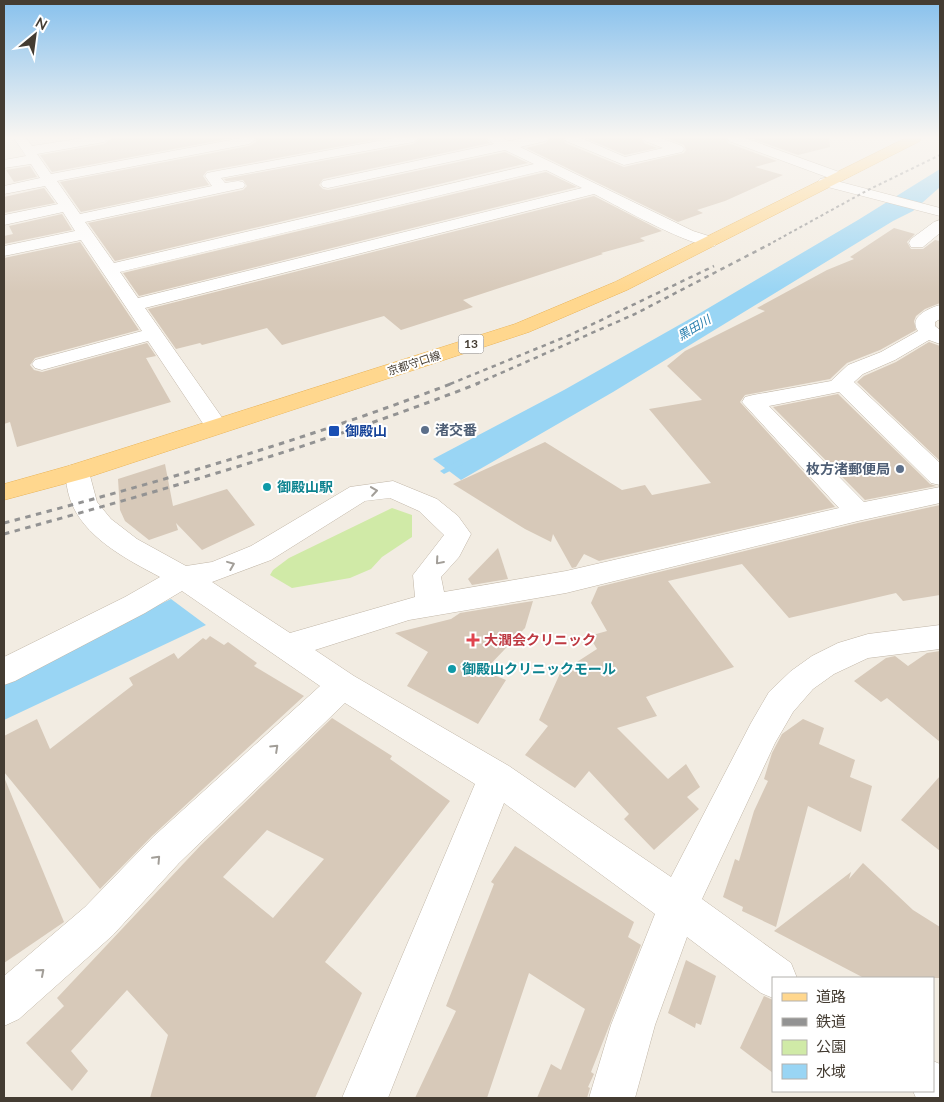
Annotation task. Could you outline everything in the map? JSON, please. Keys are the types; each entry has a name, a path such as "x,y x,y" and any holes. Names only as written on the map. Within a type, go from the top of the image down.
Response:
{"main road":[{"name":"京都守口線","path":"4,492 77,472 522,328 621,286 811,189"}],"street":[{"path":"55,189 216,426"},
{"path":"4,251 76,220 215,189"},
{"path":"109,269 447,189"},
{"path":"480,189 488,194"},
{"path":"134,305 589,189"},
{"path":"598,189 687,234 709,242"},
{"path":"862,189 940,212 918,243"},
{"path":"4,220 76,220"},
{"path":"935,336 925,327 926,320 940,311"},
{"path":"42,364 153,334"},
{"path":"858,512 753,402 839,386 847,374 855,369 889,356 914,339 935,336"},
{"path":"841,382 940,477"},
{"path":"77,472 84,502 98,523 128,545 184,577 343,685 496,777 775,977"},
{"path":"4,672 135,605 184,577 216,571 261,553 360,494 393,489 428,505 449,522 458,534 449,550 427,575 431,604"},
{"path":"286,646 409,609 566,582 858,512 940,495"},
{"path":"612,1098 633,1025 678,906 763,734 781,702 802,680 823,665 868,646 940,637"},
{"path":"4,1004 99,921 166,850 343,685"},
{"path":"365,1098 496,777"}],"green space":[{"path":"392,508 412,515 412,537 382,557 371,569 350,578 292,588 270,575 273,570 289,558"}],"water":[{"path":"907,189 937,189 913,211 893,221 613,392 461,480 433,459 564,390 695,316"},
{"path":"171,599 206,625 4,720 4,684 25,676 27,667"}],"building":[{"path":"45,189 55,203 4,213 4,197"},
{"path":"65,189 188,189 81,212"},
{"path":"417,189 115,261 88,223 243,190"},
{"path":"473,189 567,189 139,296 123,273"},
{"path":"611,189 751,189 725,201 697,210 703,213 678,222"},
{"path":"594,196 662,231 640,238 645,241 601,253 603,254 463,300 473,307 401,330 384,316 282,345 267,328 202,345 200,343 176,349 148,309"},
{"path":"62,214 72,230 4,244 4,236 13,234 9,226"},
{"path":"894,228 915,234 907,242 911,249 923,249 935,240 940,241 940,303 925,309 916,316 914,321 916,330 880,350 847,363 830,379 745,395 740,402 835,507 599,561 584,554 576,567 572,568 553,534 551,542 525,529 453,484 545,442 622,490 645,485 652,495 711,483 649,409 702,400 667,366 685,351 765,311 757,308 827,270 854,259 850,257"},
{"path":"80,242 139,330 35,358 30,365 34,370 42,372 147,343 156,356 146,358 171,402 17,447 10,422 4,424 4,258"},
{"path":"929,342 940,346 940,461 857,382 864,376 896,362"},
{"path":"838,394 930,484 936,486 865,500 773,407"},
{"path":"165,464 173,506 227,489 255,525 202,550 176,523 178,530 149,540 125,521 120,510 118,479"},
{"path":"940,505 940,595 903,601 896,593 789,618 742,564 668,581 734,667 646,697 657,716 617,728 668,779 686,764 700,787 687,797 699,809 654,850 624,819 629,814 589,771 575,788 525,755 548,726 539,720 562,669 566,669 597,649 589,636 607,631 591,603 598,587 858,523"},
{"path":"498,548 508,579 472,585 468,579"},
{"name":"御殿山クリニックモール","path":"533,601 525,628 484,671 506,680 478,724 407,686 428,652 395,633 451,619 460,613"},
{"path":"210,636 224,645 228,642 257,663 254,666 304,696 152,836 100,889 4,772 4,736 37,719 50,749 133,685 129,678 174,653 178,659 203,638 206,640"},
{"path":"940,651 940,742 887,698 881,702 854,681 886,658 895,656 908,666 927,653"},
{"path":"332,718 392,756 390,759 450,801 325,962 362,993 315,1098 150,1098 168,1035 127,990 71,1051 88,1071 72,1091 26,1043 64,1006 57,998 201,845","holes":["267,830 324,859 273,918 223,877"]},
{"path":"803,719 824,728 819,744 855,760 850,777 872,786 861,832 808,806 776,927 742,911 743,907 723,897 735,859 739,861 754,811 768,781 764,779 772,753 782,734"},
{"path":"940,776 940,851 901,820"},
{"path":"4,777 64,922 4,963"},
{"path":"515,846 634,922 628,937 641,945 591,1072 594,1074 588,1087 590,1088 587,1098 537,1098 551,1064 561,1070 585,1009 529,973 487,1098 415,1098 456,1011 446,1006 494,884 491,882"},
{"path":"863,863 913,910 940,927 940,978 862,977 774,931 851,872 849,879"},
{"path":"686,960 716,976 701,1025 696,1023 695,1028 668,1013"},
{"path":"764,996 772,1000 772,1072 740,1048"}],"waterway":[{"name":"黒田川","path":"444,471 459,463"}],"railway":[{"path":"768,245 869,189"},
{"path":"476,384 635,314 770,244"},
{"path":"450,384 570,335 714,266"},
{"path":"4,523 118,492 286,442 453,383"},
{"path":"4,534 303,446 479,383"}],"place":[{"name":"渚交番","path":"425,430"},
{"name":"御殿山","path":"334,431"},
{"name":"枚方渚郵便局","path":"900,469"},
{"name":"御殿山駅","path":"267,487"},
{"name":"大潤会クリニック","path":"473,640"},
{"name":"御殿山クリニックモール","path":"452,669"}]}
